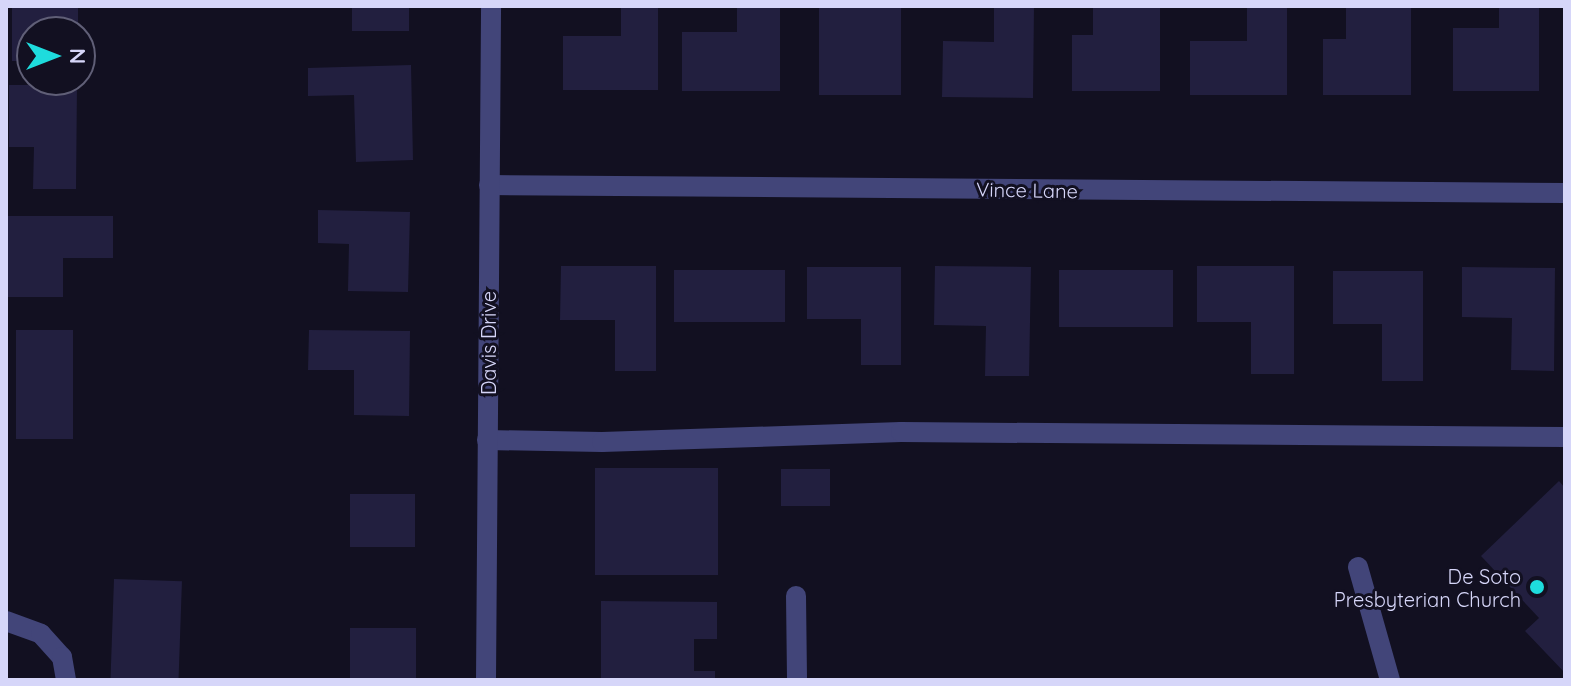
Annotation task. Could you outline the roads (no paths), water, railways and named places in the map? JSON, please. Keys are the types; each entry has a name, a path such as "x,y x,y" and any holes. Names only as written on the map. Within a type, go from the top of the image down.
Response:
{"street":[{"name":"Davis Drive","path":"486,680 491,6"},
{"name":"Vince Lane","path":"489,185 1565,193"},
{"path":"487,440 617,442 901,432 1565,437"},
{"path":"1358,567 1390,680"},
{"path":"796,596 797,680"},
{"path":"6,621 41,634 62,657 66,680"}],"place":[{"name":"De Soto Presbyterian Church","path":"1537,587"}]}
